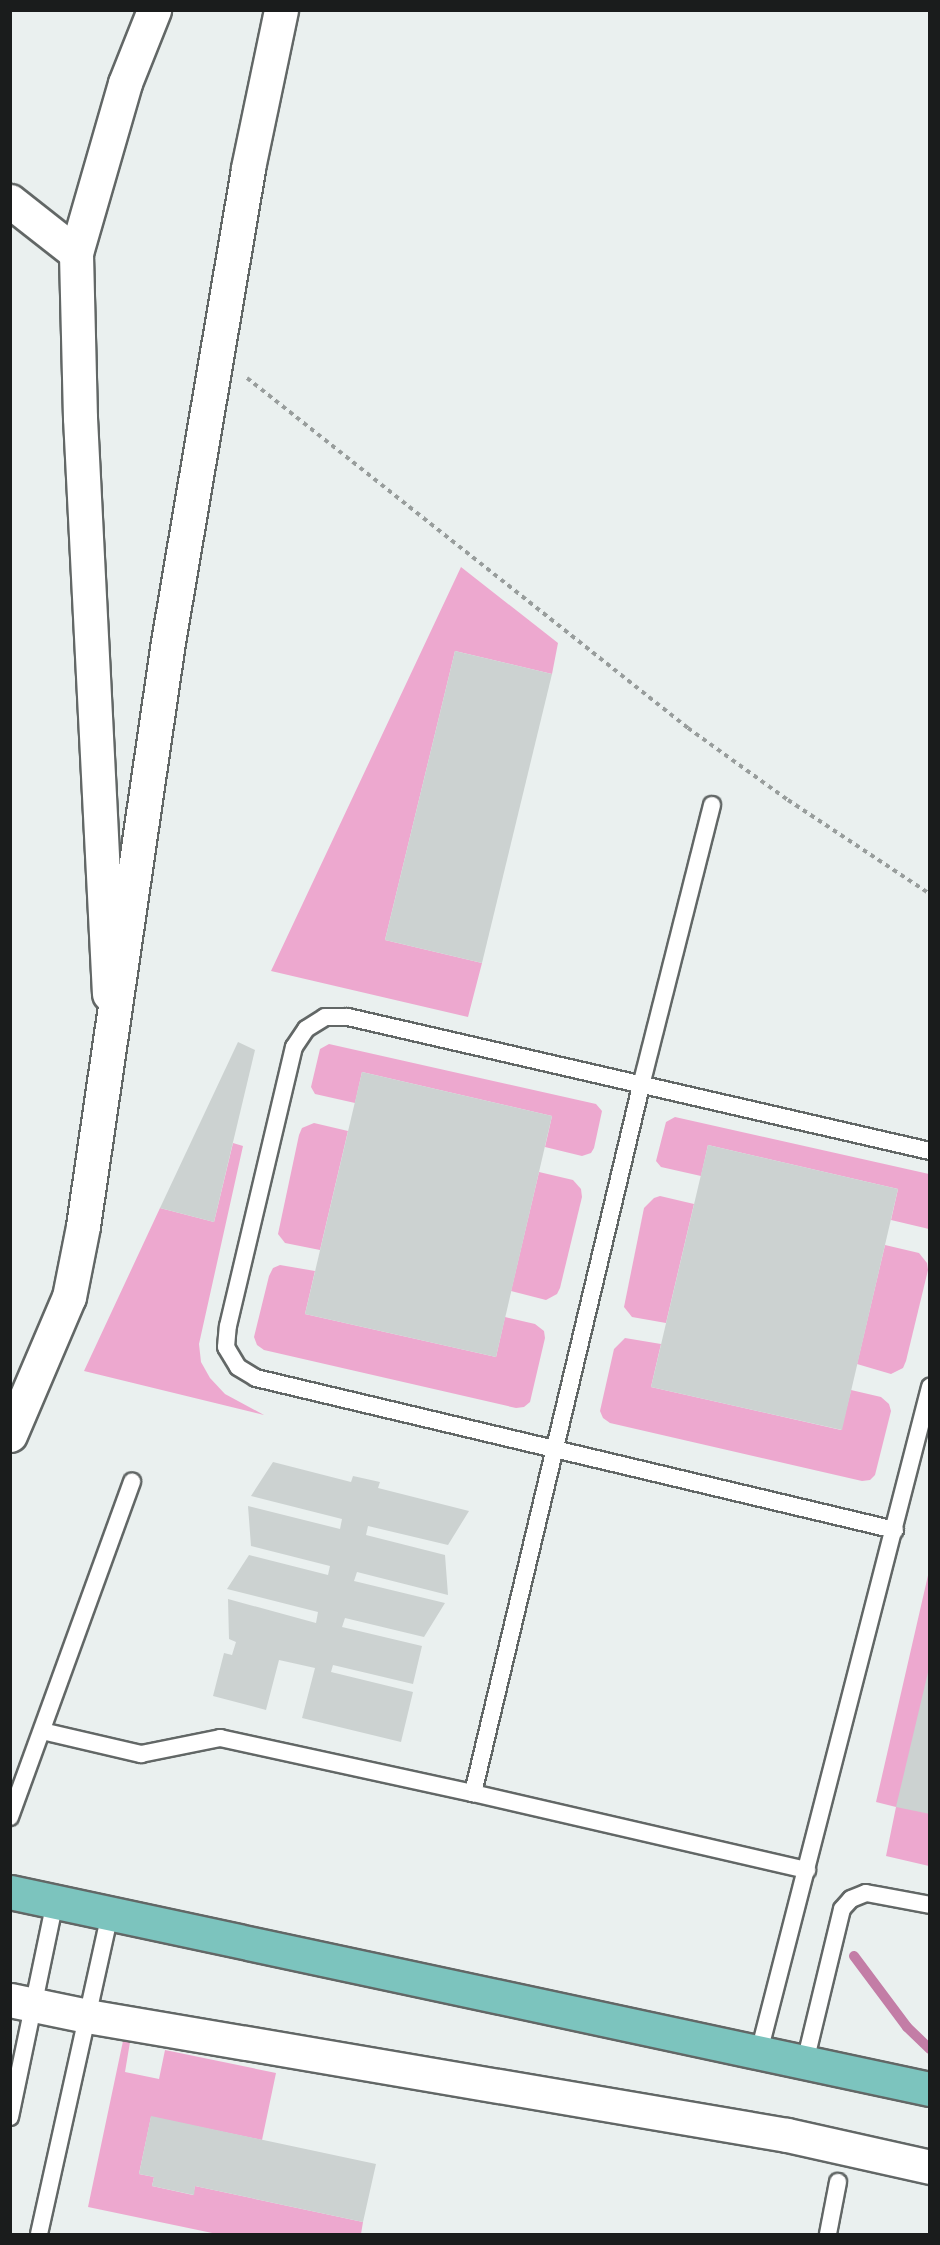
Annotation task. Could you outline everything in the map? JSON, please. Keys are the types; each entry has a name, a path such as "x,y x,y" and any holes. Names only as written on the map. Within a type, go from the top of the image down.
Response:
{"main road":[{"path":"10,1892 930,2089"}],"street":[{"path":"111,1033 80,418 76,254 125,84 154,10"},
{"path":"10,1435 69,1297 83,1226 168,642 248,168 281,10"},
{"path":"10,201 76,254"},
{"path":"22,2003 787,2135 930,2167"}],"lane":[{"path":"473,1793 641,1086 712,805"},
{"path":"895,1530 256,1378 238,1366 226,1347 230,1314 294,1047 306,1029 325,1017 348,1017 930,1151"},
{"path":"759,2052 930,1387"},
{"path":"10,1817 132,1482"},
{"path":"42,1731 141,1754 220,1738 473,1793 807,1870"},
{"path":"805,2062 842,1909 850,1899 866,1893 930,1905"},
{"path":"10,2117 22,2003 55,1902"},
{"path":"39,2235 110,1913"},
{"path":"828,2235 838,2182"}],"path":[{"path":"216,353 688,728 788,800 930,894"}],"shaded area":[{"path":"461,567 558,643 552,674 455,651 385,940 482,963 468,1017 271,971"},
{"path":"329,1044 596,1104 602,1111 594,1148 591,1153 582,1156 545,1147 552,1116 362,1072 355,1103 315,1094 311,1087 320,1049"},
{"path":"675,1117 929,1174 929,1229 891,1220 898,1189 708,1145 701,1176 661,1167 656,1161 666,1122"},
{"path":"314,1123 348,1131 320,1250 285,1243 278,1234 299,1135 302,1128"},
{"path":"233,1143 243,1146 199,1344 201,1362 210,1378 225,1394 264,1415 84,1371 160,1208 214,1222"},
{"path":"539,1172 573,1180 581,1189 582,1197 560,1288 557,1294 546,1300 511,1291"},
{"path":"660,1196 694,1204 666,1323 632,1317 624,1307 644,1208 654,1198"},
{"path":"885,1245 919,1253 927,1263 928,1270 906,1361 903,1368 891,1374 857,1364"},
{"path":"280,1265 315,1271 305,1314 496,1357 505,1317 535,1324 544,1331 545,1338 530,1402 524,1407 516,1408 264,1350 257,1345 254,1337 269,1276 273,1268"},
{"path":"625,1338 661,1344 651,1387 841,1430 851,1390 881,1397 889,1404 891,1411 875,1475 870,1480 862,1481 610,1423 603,1418 600,1411 614,1349"},
{"path":"929,1571 929,1866 886,1856 896,1807 876,1802"},
{"path":"123,2041 130,2042 125,2072 159,2079 165,2050 276,2073 262,2140 151,2117 139,2174 154,2177 152,2186 193,2195 195,2186 363,2222 361,2234 217,2234 88,2207"}],"building":[{"path":"455,651 552,674 482,963 385,940"},
{"path":"238,1042 255,1050 214,1222 160,1208"},
{"path":"362,1072 552,1116 496,1357 305,1314"},
{"path":"708,1145 898,1189 842,1430 651,1387"},
{"path":"273,1462 351,1482 353,1476 380,1482 378,1488 469,1511 448,1545 368,1526 366,1535 445,1555 448,1595 357,1572 354,1581 445,1603 424,1637 345,1618 342,1627 422,1646 413,1684 333,1665 331,1672 413,1692 401,1742 302,1718 315,1668 279,1660 266,1710 213,1696 224,1653 232,1655 236,1642 229,1639 228,1599 316,1623 318,1612 227,1589 249,1555 328,1575 330,1566 251,1546 248,1506 340,1529 342,1519 251,1496"},
{"path":"930,1664 930,1814 896,1807"},
{"path":"151,2116 376,2164 363,2222 195,2186 194,2195 152,2186 154,2177 139,2174"}],"waterway":[{"path":"854,1956 907,2027 930,2049"}]}
